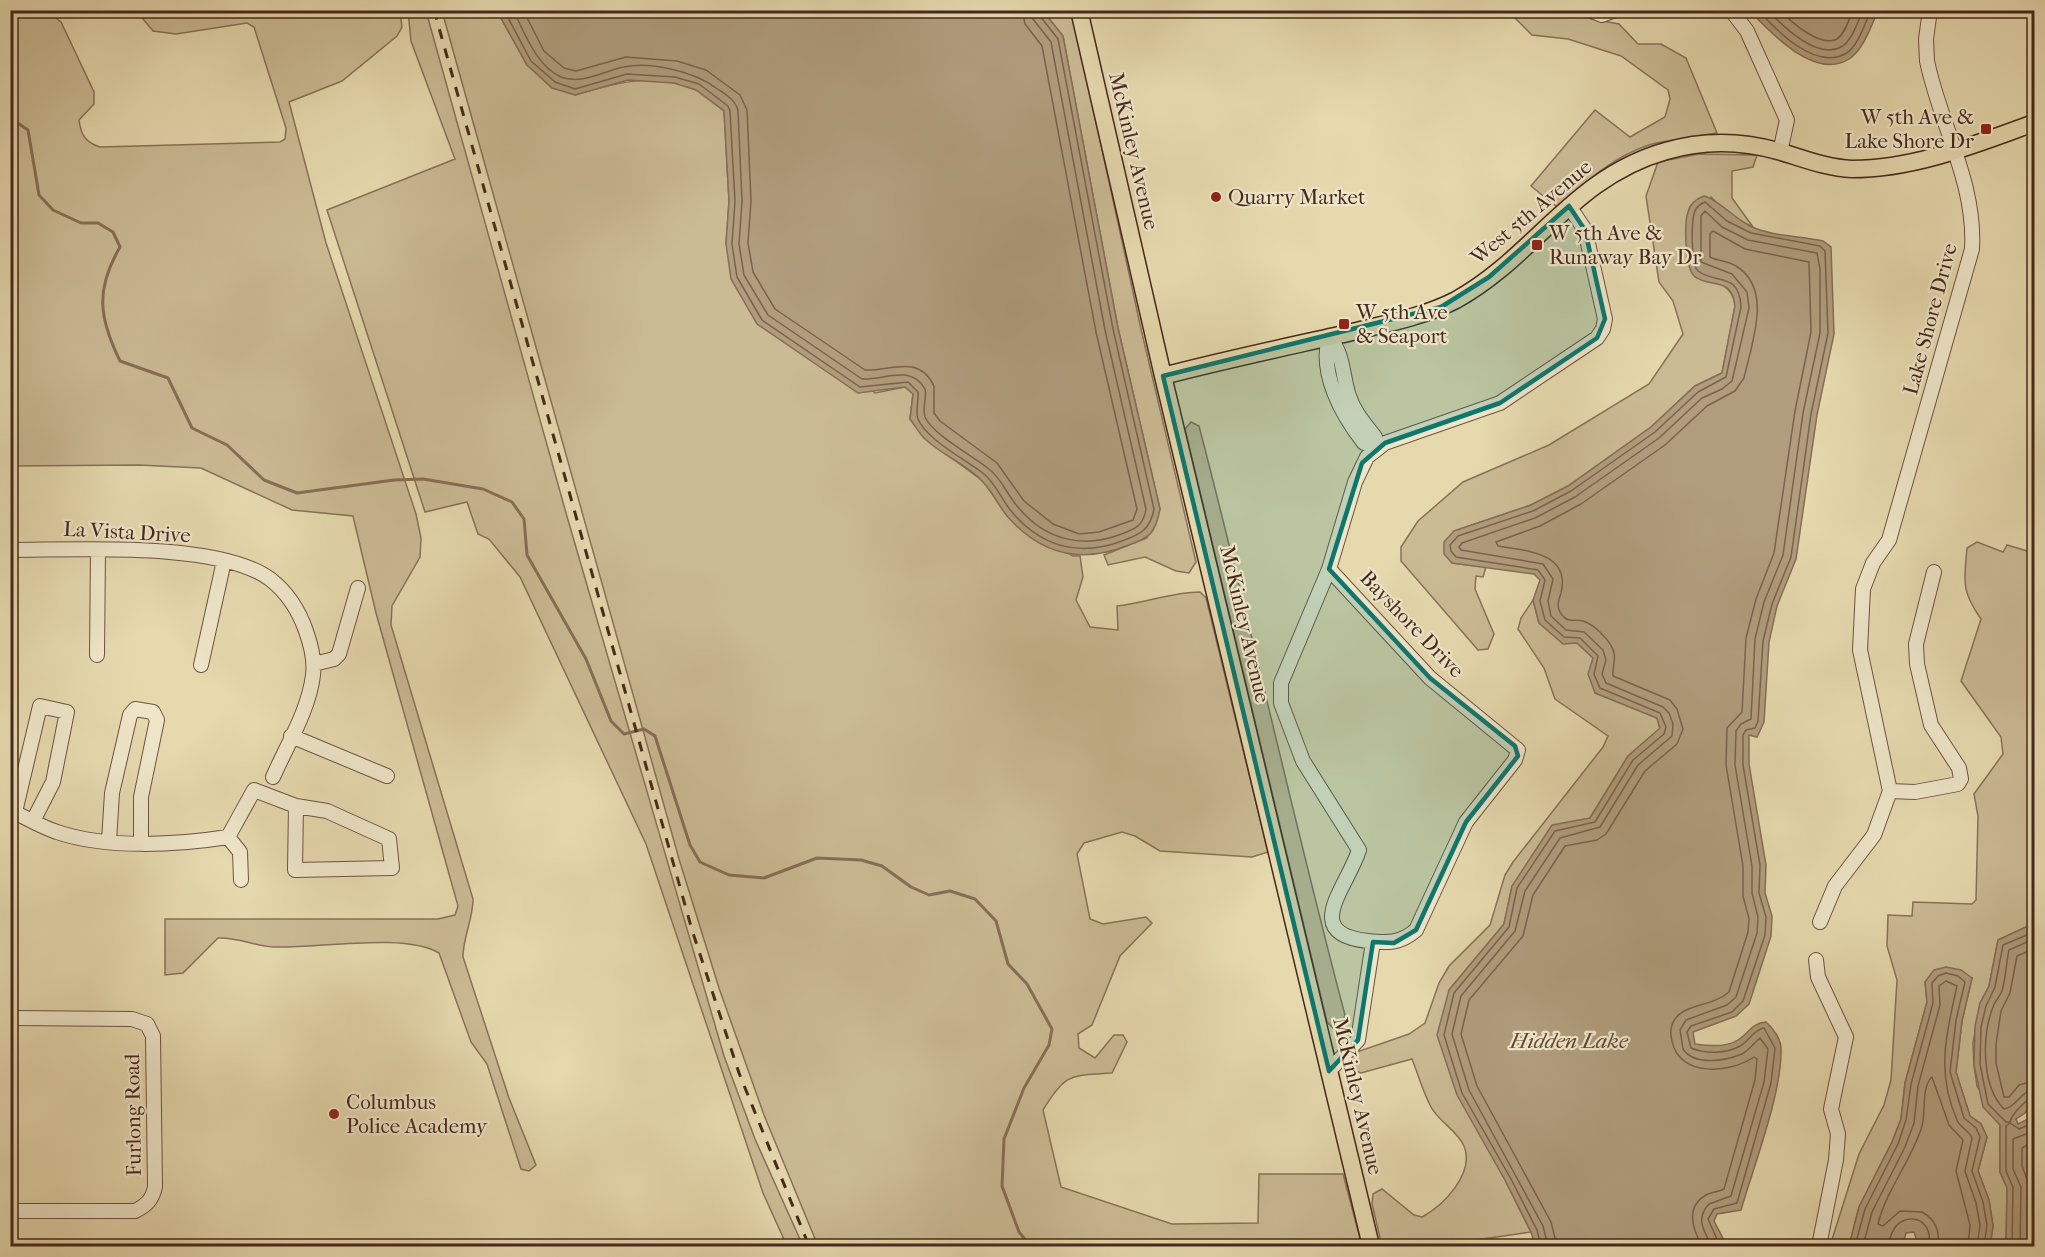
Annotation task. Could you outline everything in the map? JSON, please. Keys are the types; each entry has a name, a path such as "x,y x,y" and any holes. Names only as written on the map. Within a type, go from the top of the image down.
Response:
{"main road":[{"name":"McKinley Avenue","path":"1079,10 1163,376 1371,1246"},
{"name":"West 5th Avenue","path":"1163,376 1396,321 1456,299 1489,277 1569,206 1620,169 1668,150 1704,144 1739,143 1817,163 1851,169 1914,162 1954,151 2034,123"}],"street":[{"path":"1590,10 1602,15 1615,10"},
{"path":"1731,10 1747,31 1787,120 1780,152"},
{"name":"Lake Shore Drive","path":"1890,791 1863,672 1860,650 1864,607 1874,586 1873,563 1889,540 1969,264 1971,217 1927,60 1926,39 1930,10"},
{"path":"1374,446 1500,403 1597,338 1603,329 1605,319 1585,230 1569,206"},
{"path":"1329,337 1338,347 1349,397 1357,414 1375,437 1374,446 1362,463 1329,569 1279,693 1308,771 1359,850 1334,906 1331,917 1334,929 1341,936 1373,942 1358,1040 1329,1071"},
{"name":"La Vista Drive","path":"10,550 158,551 224,561 248,568 270,579 289,598 303,621 314,664 312,684 273,777"},
{"path":"97,654 98,550"},
{"path":"201,665 224,561"},
{"name":"Bayshore Drive","path":"1329,569 1430,678 1518,750 1515,760 1466,822 1416,930 1403,940 1394,943 1373,942"},
{"path":"1820,922 1835,886 1874,834 1890,791 1914,792 1958,784 1961,779 1959,768 1931,725 1917,663 1917,644 1934,572"},
{"path":"314,664 334,659 339,654 358,588"},
{"path":"33,821 52,782 67,712 40,706 13,811 33,821 66,835 88,840 197,842 228,837"},
{"path":"109,841 112,793 130,715 135,709 153,712 157,720 141,797 141,842"},
{"path":"291,736 387,776"},
{"path":"228,837 254,790 296,806 327,811 389,840 392,868 295,870 296,806"},
{"path":"228,837 240,852 241,879"},
{"path":"1816,960 1818,977 1846,1037 1831,1109 1838,1134 1836,1160 1819,1246"},
{"name":"Furlong Road","path":"10,1018 132,1019 147,1024 153,1036 154,1187 152,1197 146,1205 135,1211 10,1211"}],"highlighted area":[{"path":"1569,206 1585,230 1605,319 1597,338 1500,403 1385,443 1362,463 1355,482 1329,569 1430,678 1515,746 1518,756 1466,822 1416,930 1394,943 1373,942 1358,1040 1329,1071 1163,376 1441,307 1489,277"}],"shaded area":[{"path":"172,10 400,11 402,27 397,36 342,81 289,102 326,243 416,514 421,538 420,557 392,606 391,625 473,899 463,957 509,1098 536,1165 529,1171 521,1169 487,1064 471,1042 439,953 404,943 273,947 218,938 183,973 165,975 165,919 438,919 455,915 458,906 376,613 353,516 292,510 201,468 139,465 11,466 11,11 51,14 61,22 94,92 94,104 79,120 85,137 95,145 100,147 280,142 285,139 286,128 254,27 247,23 176,34 153,31 143,19 146,14"},
{"path":"408,11 426,11 566,513 724,1056 755,1139 803,1246 787,1246 763,1193 646,844 520,577 489,539 478,534 467,502 425,512 327,210 455,159 411,41"},
{"path":"442,11 497,11 527,65 575,95 619,83 663,81 698,91 724,111 729,201 726,244 875,393 905,387 913,394 910,419 924,438 983,481 1008,517 1073,556 1080,556 1083,577 1076,600 1090,627 1118,630 1117,606 1190,592 1200,592 1206,598 1268,852 1252,857 1160,851 1135,836 1122,832 1084,843 1077,854 1090,919 1103,924 1146,917 1152,923 1120,956 1092,1025 1078,1034 1079,1048 1095,1058 1114,1035 1123,1035 1127,1042 1112,1073 1070,1078 1058,1089 1043,1110 1061,1187 1172,1224 1258,1223 1259,1174 1343,1174 1362,1246 818,1246 764,1115 719,988 679,859"},
{"path":"1043,11 1072,11 1141,329 1196,562 1189,573 1176,571 1145,557 1108,565 1104,555 1147,538 1160,509 1118,328 1063,36"},
{"path":"1508,11 1574,11 1592,19 1619,24 1638,44 1661,44 1686,58 1717,133 1665,141 1623,156 1557,207 1531,186 1595,110 1630,137 1665,117 1670,99 1668,90 1621,56 1568,39 1532,35"},
{"path":"1699,154 1757,155 1753,167 1732,171 1732,198 1753,227 1730,216 1711,197 1695,277 1721,285 1731,292 1733,298 1735,306 1722,373 1695,386 1651,427 1568,486 1531,505 1454,531 1452,563 1486,567 1483,577 1476,576 1475,589 1494,634 1488,649 1478,650 1401,561 1401,547 1418,521 1463,482 1549,445 1649,384 1683,334 1673,301 1659,282 1646,196 1658,162"},
{"path":"1191,422 1199,426 1345,1015 1341,1026 1335,1030 1327,1022 1185,429"},
{"path":"1977,542 2003,552 2007,545 2034,553 2034,927 2030,925 1998,940 1989,986 1980,1004 1973,1043 1977,1086 2000,1125 2000,1172 2007,1187 2006,1246 1990,1246 1993,1226 1989,1200 1978,1171 1987,1137 1981,1124 1970,1116 1956,1072 1962,1021 1972,978 1925,982 1927,1002 1905,1083 1901,1119 1859,1207 1849,1246 1830,1246 1859,1154 1884,1105 1891,1080 1897,980 1887,946 1888,915 1912,916 1913,902 1972,904 1976,900 1978,816 1974,794 2003,754 2001,737 1961,681 1981,619 1970,600 1965,585 1967,548"},
{"path":"1533,600 1539,623 1577,643 1593,658 1595,693 1657,718 1660,729 1628,756 1590,818 1512,886 1504,924 1449,990 1506,1182 1531,1232 1469,1241 1468,1246 1382,1246 1372,1204 1373,1194 1382,1189 1414,1215 1422,1217 1439,1205 1455,1187 1465,1167 1466,1156 1461,1141 1431,1107 1412,1059 1361,1073 1346,1067 1351,1054 1409,1034 1425,1023 1439,983 1449,966 1490,925 1505,875 1513,862 1603,747 1608,736 1555,699 1544,668 1518,629 1521,618"}],"water":[{"path":"497,11 1043,11 1063,36 1118,328 1160,509 1156,524 1150,534 1141,540 1109,551 1077,555 1047,547 1033,540 1007,516 990,490 977,476 938,450 922,436 910,419 913,394 905,387 858,393 757,324 731,279 726,244 729,201 724,111 696,90 674,83 628,80 575,95 552,88 527,65"},
{"path":"1750,11 1878,11 1866,37 1854,55 1836,64 1822,64 1794,51"},
{"name":"Hidden Lake","path":"1704,196 1714,200 1750,226 1776,234 1823,241 1831,247 1834,334 1817,415 1796,559 1777,606 1769,642 1764,722 1757,737 1749,735 1749,764 1766,865 1765,893 1772,916 1771,936 1749,1004 1736,1016 1693,1032 1695,1044 1723,1045 1733,1043 1754,1026 1766,1022 1776,1034 1781,1045 1777,1086 1741,1210 1717,1214 1714,1221 1727,1246 1535,1246 1531,1232 1506,1182 1457,1095 1437,1035 1449,990 1504,924 1512,886 1552,825 1590,818 1628,756 1660,728 1657,718 1595,693 1588,674 1593,658 1577,643 1563,644 1539,623 1533,600 1540,580 1534,574 1452,563 1444,554 1444,542 1454,531 1531,505 1568,486 1651,427 1695,386 1722,373 1735,306 1733,296 1725,286 1706,282 1694,276 1687,255 1688,212 1690,206 1698,198"},
{"path":"2030,925 2034,927 2034,1100 2025,1113 2016,1119 2018,1124 2034,1116 2034,1246 2006,1246 2007,1188 2000,1172 2000,1125 1983,1107 1974,1065 1975,1026 1980,1003 1989,986 1998,940"},
{"path":"1946,967 1961,970 1972,978 1962,1021 1956,1072 1970,1116 1981,1124 1987,1137 1978,1171 1989,1200 1993,1226 1990,1246 1914,1246 1916,1238 1914,1232 1906,1233 1902,1246 1849,1246 1859,1207 1901,1119 1905,1083 1927,1002 1925,982 1934,970"}],"waterway":[{"path":"10,118 28,130 39,195 53,210 81,223 98,223 113,232 120,247 106,277 103,291 104,317 113,346 120,361 168,378 192,428 227,445 264,480 297,493 394,480 423,479 483,489 512,502 524,519 527,555 586,659 611,721 624,734 644,729 655,736 690,845 700,862 729,875 764,878 817,858 861,860 882,866 911,887 929,895 950,891 975,899 996,921 1008,964 1027,984 1052,1029 1049,1045 1024,1088 1004,1139 1002,1186 1019,1232 1028,1243 1040,1246"}],"railway":[{"path":"434,10 692,930 739,1073 809,1246"}],"place":[{"name":"W 5th Ave & Lake Shore Dr","path":"1986,129"},
{"name":"Quarry Market","path":"1216,197"},
{"name":"W 5th Ave & Runaway Bay Dr","path":"1537,245"},
{"name":"W 5th Ave & Seaport","path":"1344,324"},
{"name":"Columbus Police Academy","path":"334,1114"}]}
